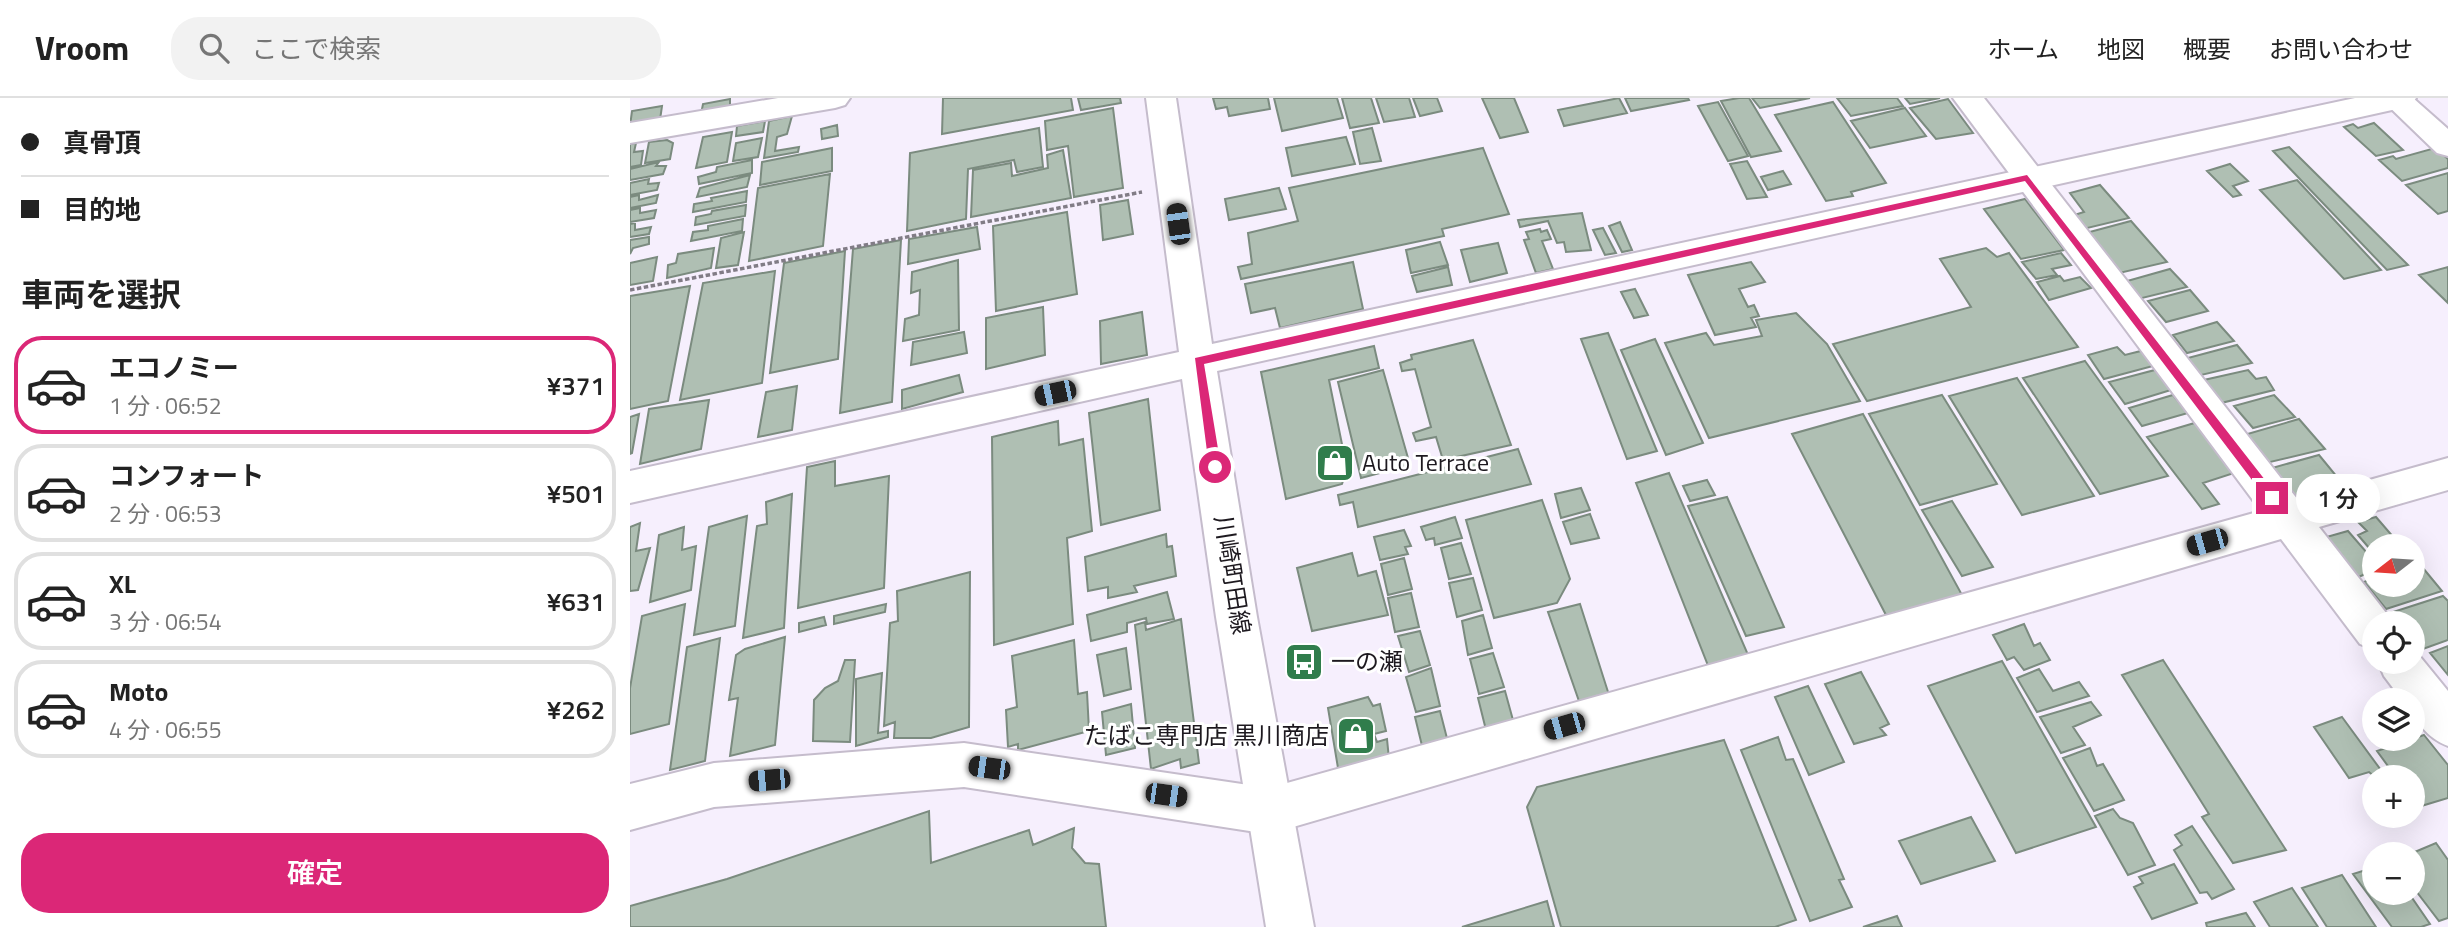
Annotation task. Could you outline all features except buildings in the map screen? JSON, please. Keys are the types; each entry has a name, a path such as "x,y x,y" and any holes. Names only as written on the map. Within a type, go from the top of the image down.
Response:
{"street":[{"path":"630,133 835,98"},
{"name":"川崎町田線","path":"1161,98 1198,361 1269,811 1290,927"},
{"path":"1968,98 2362,614"},
{"path":"630,487 2397,98 2448,146"},
{"path":"630,807 714,785 964,765 1269,811 2448,474"},
{"path":"2408,674 2448,725"}],"path":[{"path":"630,290 1140,192 1174,196"}],"place":[{"name":"Auto Terrace","path":"1335,463"},
{"name":"一の瀬","path":"1304,662"},
{"name":"たばこ専門店 黒川商店","path":"1356,736"}],"route":[{"path":"1215,467 1198,361 2027,178 2272,498"}]}
